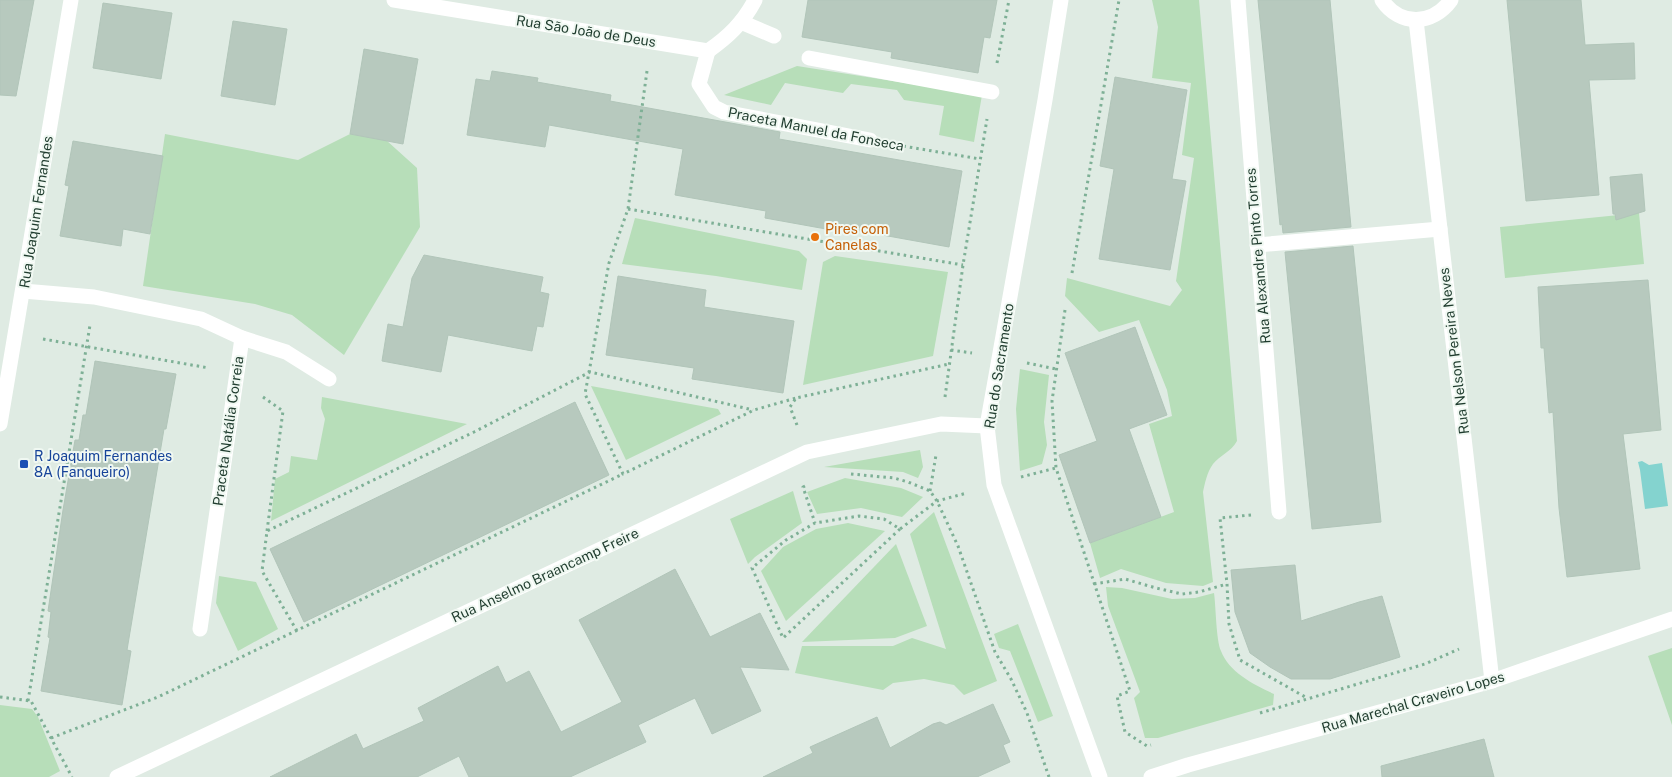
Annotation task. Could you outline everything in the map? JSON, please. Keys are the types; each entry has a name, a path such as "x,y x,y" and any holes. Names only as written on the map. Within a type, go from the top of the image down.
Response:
{"street":[{"name":"Rua Joaquim Fernandes","path":"0,424 71,0"},
{"name":"Rua São João de Deus","path":"394,0 708,51"},
{"path":"708,51 728,37 741,22 755,0"},
{"name":"Rua do Sacramento","path":"1061,0 987,426 994,485 1100,777"},
{"name":"Rua Alexandre Pinto Torres","path":"1238,0 1279,512"},
{"path":"1382,0 1392,12 1403,18 1416,20 1430,18 1441,12 1451,0"},
{"name":"Rua Nelson Pereira Neves","path":"1416,20 1492,681"},
{"path":"741,22 774,36"},
{"name":"Praceta Manuel da Fonseca","path":"708,51 699,84 714,107 724,112 870,140"},
{"path":"809,58 992,92"},
{"path":"1257,245 1440,229"},
{"name":"Praceta Natália Correia","path":"23,291 94,297 201,319 242,338 200,629"},
{"path":"242,338 286,352 329,379"},
{"name":"Rua Anselmo Braancamp Freire","path":"118,777 807,452 941,424 987,426"},
{"name":"Rua Marechal Craveiro Lopes","path":"1151,777 1188,765 1492,681 1672,619"}],"path":[{"path":"930,491 980,159 1009,0"},
{"path":"1072,272 1119,0"},
{"path":"623,474 585,394 609,263 628,209 648,68"},
{"name":"Praceta Manuel da Fonseca","path":"870,140 980,159"},
{"path":"628,209 963,265"},
{"path":"28,701 94,297"},
{"path":"1065,310 1052,401 1056,468 1130,691 1117,696 1125,732 1147,746 1155,744"},
{"path":"15,335 236,372 262,396 283,410 262,571 297,631"},
{"path":"51,738 158,697 754,410 796,398 949,364"},
{"path":"267,531 474,432 590,372 754,410"},
{"path":"796,398 790,407 807,452"},
{"path":"846,474 894,478 930,491 937,501 958,546 994,652 1011,679 1027,713 1049,777"},
{"path":"803,487 815,522"},
{"path":"900,529 884,519 859,516 815,522 786,540 752,568 783,638 900,529 937,501"},
{"path":"1279,512 1220,518 1229,624 1240,660 1307,698"},
{"path":"1094,584 1125,579 1182,594 1199,592 1227,584"},
{"path":"1252,715 1425,664 1487,637"},
{"path":"0,697 31,701 72,777"}],"green space":[{"path":"1152,0 1199,0 1237,441 1232,448 1213,464 1203,492 1213,582 1203,586 1166,583 1121,569 1100,578 1090,543 1174,512 1149,424 1172,416 1167,390 1139,320 1099,332 1065,296 1067,278 1170,306 1182,290 1176,281 1194,158 1182,155 1191,83 1152,78 1158,27"},
{"path":"797,66 982,95 974,142 939,135 944,106 904,100 897,90 851,84 843,93 785,83 771,105 724,95"},
{"path":"165,134 298,160 350,134 386,140 417,168 420,227 344,355 292,315 255,304 143,286"},
{"path":"1639,213 1644,264 1505,278 1500,227"},
{"path":"635,218 799,251 807,259 802,290 716,276 622,264"},
{"path":"835,256 948,272 933,356 803,385 823,262"},
{"path":"1020,369 1049,375 1044,422 1047,445 1042,464 1020,471 1016,409"},
{"path":"591,386 718,409 721,414 626,460"},
{"path":"322,397 467,424 271,521 275,479 289,472 291,456 317,460 325,419 321,408"},
{"path":"920,450 923,467 918,478 903,472 824,467"},
{"path":"845,478 901,488 923,497 902,517 861,508 817,514 807,492"},
{"path":"793,491 802,523 748,564 730,519"},
{"path":"934,512 997,681 964,695 954,685 924,679 893,683 883,690 795,673 802,646 893,646 912,638 946,649 910,534"},
{"path":"848,523 885,531 786,621 761,571 783,547 816,529"},
{"path":"896,544 927,626 895,638 802,642"},
{"path":"219,576 256,582 278,629 238,651 216,603"},
{"path":"1106,587 1122,588 1172,599 1195,598 1214,593 1219,646 1225,659 1243,677 1274,694 1273,705 1158,738 1145,738 1134,698 1140,692 1108,606"},
{"path":"1018,624 1053,716 1038,722 1010,651 999,648 994,634"},
{"path":"1672,648 1672,725 1648,656"},
{"path":"0,705 32,709 38,717 60,771 49,777 0,777"}],"water":[{"path":"1642,461 1649,465 1662,463 1668,506 1645,509 1638,462"}],"building":[{"path":"0,0 34,0 16,96 0,95"},
{"path":"808,0 997,0 990,38 984,37 978,73 891,58 892,52 802,37"},
{"path":"1258,0 1330,0 1351,227 1283,233 1282,224 1280,225"},
{"path":"1507,0 1581,0 1585,45 1634,43 1635,79 1589,80 1599,195 1526,201"},
{"path":"103,3 172,13 161,79 93,68"},
{"path":"233,21 287,29 275,105 221,96"},
{"path":"364,49 418,59 403,144 350,134"},
{"path":"492,71 538,78 537,82 611,95 610,101 780,132 779,139 962,171 949,247 827,225 826,229 765,218 766,211 675,195 683,149 549,125 545,147 467,135 476,79 490,81"},
{"path":"1115,77 1187,90 1172,179 1186,181 1170,270 1099,259 1114,169 1100,166"},
{"path":"73,141 163,156 150,234 123,229 121,246 60,236 69,186 65,185"},
{"path":"1642,174 1645,211 1616,220 1615,214 1613,214 1610,177"},
{"path":"1353,246 1381,522 1312,529 1285,252"},
{"path":"424,255 543,277 540,292 549,294 543,327 537,326 532,351 448,335 441,372 382,361 388,324 403,327 412,278"},
{"path":"618,276 706,290 704,307 794,321 783,393 692,379 694,368 606,355"},
{"path":"1648,280 1661,430 1623,434 1640,569 1567,577 1559,508 1553,412 1549,413 1544,348 1541,348 1538,287"},
{"path":"1135,327 1167,415 1129,429 1161,517 1090,543 1059,455 1097,441 1065,353"},
{"path":"95,361 176,374 166,429 164,429 127,650 131,651 122,705 41,691 50,638 48,637 51,612 48,611 63,510 75,440 79,440 83,415 86,415"},
{"path":"575,402 609,475 304,622 270,549"},
{"path":"1295,565 1301,621 1382,596 1400,657 1330,679 1291,679 1250,653 1235,612 1231,570"},
{"path":"675,569 710,637 760,613 789,670 740,667 761,711 712,734 695,698 638,725 646,742 570,777 469,777 459,756 417,777 270,777 356,734 363,749 424,721 418,708 498,666 506,683 529,671 561,732 622,702 579,620"},
{"path":"993,704 1010,742 1003,745 1010,762 977,777 763,777 813,753 810,747 877,717 890,748 933,724 940,722 946,725"},
{"path":"1484,739 1494,777 1382,777 1381,766"}],"place":[{"name":"Pires com Canelas","path":"815,237"},
{"name":"R Joaquim Fernandes 8A (Fanqueiro)","path":"24,464"}]}
